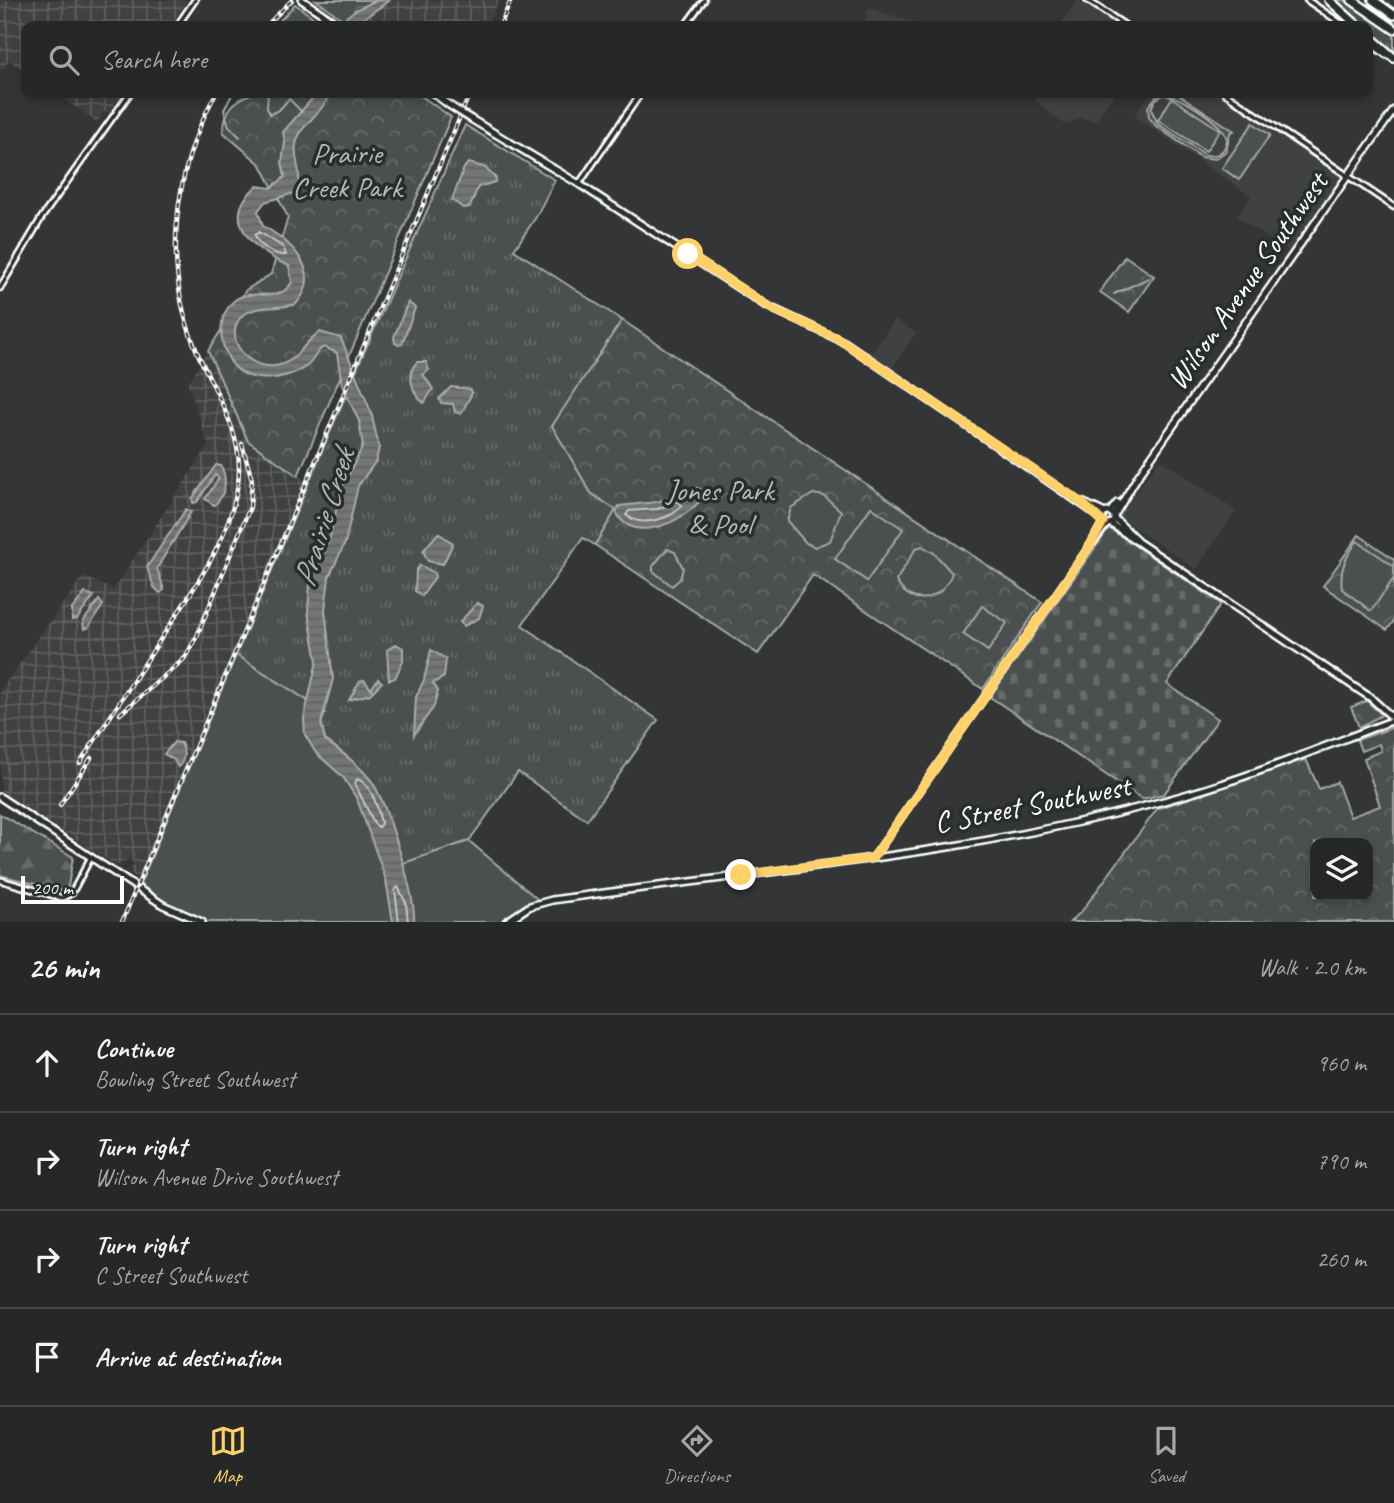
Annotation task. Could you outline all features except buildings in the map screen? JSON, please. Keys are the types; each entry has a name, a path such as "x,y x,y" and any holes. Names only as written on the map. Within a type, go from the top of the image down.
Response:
{"highway":[{"path":"1329,0 1352,21"},
{"path":"1352,0 1394,29"},
{"path":"1373,0 1394,15"},
{"path":"1373,40 1394,59"}],"main road":[{"path":"302,0 332,21"},
{"path":"440,98 765,305 839,339 1371,698 1394,720"},
{"name":"Wilson Avenue Southwest","path":"1108,519 1394,110"},
{"name":"C Street Southwest","path":"506,922 530,906 552,900 873,858 1033,831 1186,795 1394,720"},
{"path":"0,797 167,908 202,922"}],"street":[{"path":"180,21 195,0"},
{"path":"689,21 704,0"},
{"path":"1087,0 1118,21"},
{"path":"1307,0 1338,21"},
{"path":"1373,45 1394,59"},
{"path":"0,288 48,209 126,98"},
{"path":"579,184 638,98"},
{"path":"1233,98 1394,206"},
{"path":"873,858 1108,519"},
{"path":"0,880 62,898 73,891 91,857"}],"shaded area":[{"path":"0,0 188,0 173,21 21,21 21,68 9,60 0,72"},
{"path":"374,0 499,0 490,21 345,21"},
{"path":"1078,0 1110,21 1063,21"},
{"path":"869,8 911,21 865,21"},
{"path":"62,98 120,98 109,113 105,111 97,122"},
{"path":"1035,98 1111,98 1095,121 1081,118 1065,125"},
{"path":"1147,98 1224,98 1342,177 1290,252 1237,217 1251,196 1134,116"},
{"path":"895,319 916,333 892,368 871,354"},
{"path":"208,351 248,441 308,483 142,879 129,873 134,863 129,859 117,866 1,791 0,691 83,576 113,590 208,446 188,383"},
{"path":"1160,459 1236,511 1196,569 1119,517"}],"green space":[{"path":"316,0 374,0 345,21"},
{"path":"1332,0 1344,0 1394,35 1394,56 1373,37 1373,21 1355,21"},
{"path":"295,4 318,21 280,21"},
{"name":"Prairie Creek Park","path":"424,98 451,117 298,476 248,441 208,351 246,290 271,274 288,217 261,165 223,132 231,107 239,100"},
{"path":"1158,98 1151,109 1158,124 1206,155 1214,155 1225,147 1227,139 1224,132 1209,118 1176,98 1184,98 1234,131 1230,133 1226,151 1215,159 1201,157 1156,126 1149,117 1148,107"},
{"path":"1172,98 1220,130 1206,151 1158,120"},
{"path":"1253,123 1270,135 1239,180 1222,168"},
{"path":"465,125 555,180 536,217 514,250 622,320 553,426 591,493 616,510 595,545 583,538 522,625 658,720 587,820 518,772 469,841 401,864 377,794 358,767 325,740 321,724 325,712 236,655 361,359"},
{"path":"1125,256 1154,276 1129,312 1100,292"},
{"name":"Jones Park & Pool","path":"622,320 1042,602 983,689 813,575 758,654 595,545 616,510 591,493 552,426"},
{"path":"813,494 824,496 841,511 830,541 815,547 806,543 787,521 791,508"},
{"path":"871,507 903,529 867,581 835,559"},
{"path":"1109,528 1221,604 1167,684 1218,719 1164,794 1142,799 990,697"},
{"path":"1359,535 1394,559 1394,621 1387,630 1323,586"},
{"path":"1357,541 1394,566 1394,578 1371,611 1342,589 1344,564"},
{"path":"922,546 934,553 952,573 941,590 926,598 918,598 910,596 896,581 916,548"},
{"path":"667,549 675,552 683,568 680,579 672,586 653,571 653,566"},
{"path":"982,606 1007,623 988,651 963,634"},
{"path":"236,655 325,712 321,724 325,740 357,767 376,793 401,864 469,841 541,902 506,922 202,922 138,889"},
{"path":"1367,701 1382,715 1359,727 1351,707"},
{"path":"1394,727 1394,922 1070,922 1081,912 1157,809 1306,759 1319,789 1337,782 1350,817 1380,806 1364,758 1381,751 1379,744 1361,751 1357,740"},
{"path":"0,814 73,857 67,892 0,875"}],"water":[{"path":"377,0 390,0 360,21 341,21 355,10"},
{"path":"313,98 328,98 298,137 296,151 299,181 294,193 265,202 258,211 263,226 293,249 305,269 307,280 304,292 296,304 249,312 243,315 237,324 235,333 237,343 249,359 271,366 289,362 320,332 341,338 371,412 379,447 376,461 358,486 345,543 329,577 325,610 333,679 321,723 325,740 360,768 377,790 405,871 414,922 393,922 386,880 357,799 343,777 316,753 305,735 304,718 317,661 308,612 310,583 329,541 341,489 363,446 359,421 342,385 337,353 324,347 307,366 286,376 263,379 252,377 233,365 222,340 223,318 232,302 250,295 277,294 292,282 289,266 264,252 245,233 240,210 245,198 257,186 271,188 285,177 282,162 285,143 283,132"},
{"path":"468,163 484,167 496,178 495,182 478,187 470,207 463,208 452,200"},
{"path":"408,302 415,308 402,344 399,345 395,343 394,337"},
{"path":"417,362 426,362 429,370 423,374 433,389 424,403 416,394 412,383 412,372"},
{"path":"451,387 470,389 472,393 461,414 455,412 453,404 441,403 439,399"},
{"path":"216,465 221,466 224,476 224,487 218,502 214,505 205,499 219,478 215,475 197,502 193,503 192,499"},
{"path":"696,488 706,491 700,501 677,519 663,525 636,528 624,523 616,512 619,506 657,502"},
{"path":"186,509 191,512 157,568 164,590 160,593 154,587 147,567"},
{"path":"438,533 453,543 443,564 428,561 423,551"},
{"path":"420,565 434,573 435,577 422,596 415,591 416,571"},
{"path":"85,593 94,596 77,619 72,620 72,609"},
{"path":"99,600 103,605 88,628 84,629 83,622"},
{"path":"477,603 483,606 479,618 464,626 460,622"},
{"path":"396,644 403,648 403,661 395,678 389,680 387,650"},
{"path":"431,650 446,659 444,677 433,683 438,691 434,706 414,735 416,697 424,680"},
{"path":"378,679 382,682 370,694 349,700 360,681 364,680 371,689"},
{"path":"174,742 181,743 183,749 183,759 178,767 174,760 164,754"}],"waterway":[{"path":"230,98 224,110 229,126 240,137"},
{"path":"268,98 267,108 270,114 279,110 289,99 302,112"},
{"path":"1114,294 1149,278"}],"railway":[{"path":"271,21 292,0"},
{"path":"502,21 511,0"},
{"path":"80,763 209,563 234,504 239,466 237,449 227,416 186,322 176,255 182,188 201,123 214,98"},
{"path":"122,922 468,98"},
{"path":"120,714 184,659 197,636 250,507 252,480 242,444"},
{"path":"60,805 91,758"}],"route":[{"path":"688,254 772,309 839,339 1022,461 1081,502 1102,518 1103,522 1091,544 873,858 741,875"}],"water label":[{"name":"Prairie Creek","path":"323,518"}]}
